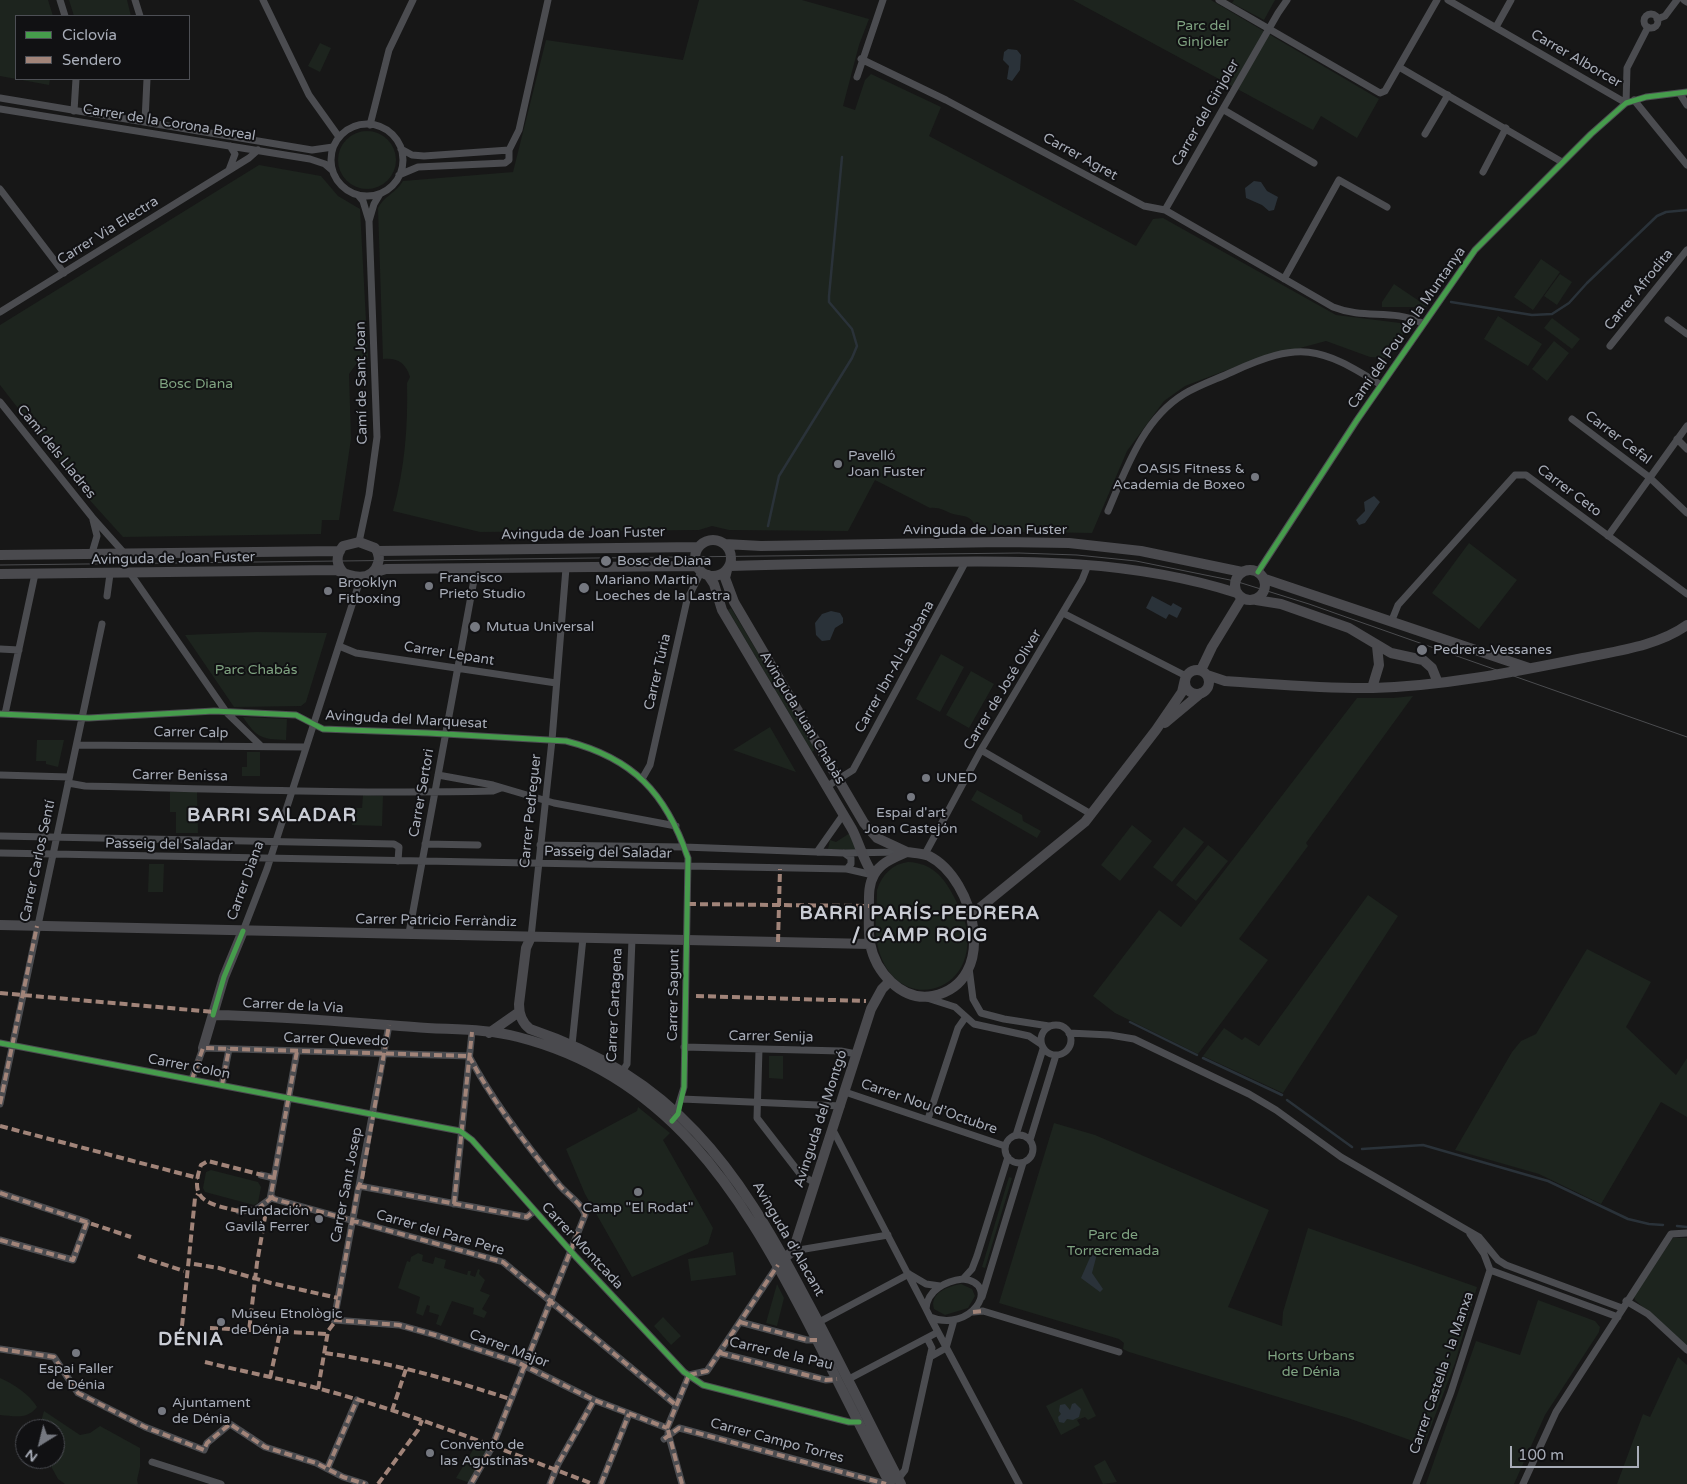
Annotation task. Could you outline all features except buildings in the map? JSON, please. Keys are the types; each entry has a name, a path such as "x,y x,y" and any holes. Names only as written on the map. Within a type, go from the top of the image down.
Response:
{"main road":[{"path":"702,571 695,556 698,547 705,541 712,539 725,544 732,556 728,568"},
{"path":"373,573 379,560 378,551 372,546 359,542 346,544 340,551 338,566 345,574 361,577 386,569 566,568 702,571 717,576 728,568 966,561 1088,565 1167,576 1240,595 1249,601 1256,600 1281,604 1349,628 1391,653 1418,658 1428,664 1438,683"},
{"name":"Avinguda de Joan Fuster","path":"725,544 761,546 1002,542 1069,543 1149,552 1242,572"},
{"name":"Avinguda de Joan Fuster","path":"378,551 698,547"},
{"name":"Avinguda de Joan Fuster","path":"0,554 340,551"},
{"name":"Avinguda Juan Chabàs","path":"728,568 725,578 734,602 871,832 882,840 907,852"},
{"name":"Avinguda de Joan Fuster","path":"0,574 336,570 345,574"},
{"path":"1186,678 1188,690 1194,694 1203,692 1209,682 1204,672 1212,647 1240,595 1236,581 1242,572 1250,570 1261,576 1392,620 1491,657 1531,668"},
{"name":"Avinguda Juan Chabàs","path":"702,571 714,584 722,610 843,815 864,853 869,870 874,876"},
{"path":"1256,600 1265,590 1261,576"},
{"path":"971,915 1085,822 1156,730 1182,692 1186,678 1191,671 1204,672 1225,681 1372,688 1438,683 1531,668 1644,644 1667,636 1687,625"},
{"path":"1372,688 1378,671 1377,646"},
{"path":"1378,671 1386,662 1403,655"},
{"path":"1156,730 1203,692 1225,681"},
{"path":"907,852 924,854 940,865 953,880 971,915 974,944 969,966 950,987 935,995 924,997 907,993 890,981 877,963 870,944 870,889 874,876 886,862 907,852"},
{"name":"Carrer Patricio Ferràndiz","path":"0,926 870,944"},
{"name":"Carrer Diana","path":"203,1048 224,977 243,931"},
{"path":"489,1033 520,1012 526,948 531,937"},
{"name":"Avinguda del Montgó","path":"793,1251 873,1005 882,989 890,981"},
{"name":"Avinguda d'Alacant","path":"520,1012 522,1020 530,1029 572,1045 622,1072 675,1118 705,1154 724,1178 781,1261 819,1322 859,1422 896,1482"},
{"name":"Carrer de la Via","path":"213,1015 389,1025"},
{"path":"389,1025 472,1032"},
{"name":"Avinguda d'Alacant","path":"472,1032 506,1035 530,1040 590,1065 625,1085 675,1118"},
{"path":"781,1261 793,1251"},
{"name":"Avinguda d'Alacant","path":"781,1261 817,1340 842,1380 896,1482"}],"street":[{"path":"60,0 65,15"},
{"path":"135,0 140,15"},
{"path":"263,0 309,95 339,137"},
{"path":"370,125 389,50 413,0"},
{"path":"399,175 418,167 505,163 509,160 509,150 519,130 548,0"},
{"path":"857,77 883,0"},
{"path":"1219,0 1377,92 1385,90 1437,0"},
{"name":"Carrer del Ginjoler","path":"1165,210 1287,0"},
{"name":"Carrer Alborcer","path":"1448,0 1626,103 1627,68 1648,27"},
{"path":"1496,27 1511,0"},
{"path":"1657,19 1665,16 1677,0"},
{"path":"1654,15 1657,19 1656,26 1648,27 1644,22 1647,16 1654,15"},
{"name":"Carrer Agret","path":"862,59 946,100 1144,206 1165,210 1340,310 1363,315 1406,316 1422,324"},
{"path":"1399,67 1562,162"},
{"path":"74,110 76,80"},
{"path":"145,122 147,80"},
{"path":"1683,93 1687,105"},
{"name":"Camí del Pou de la Muntanya","path":"1261,576 1381,385 1475,250 1562,162 1626,103 1634,100 1683,93"},
{"path":"1425,134 1448,95"},
{"name":"Carrer de la Corona Boreal","path":"0,98 312,150 333,147"},
{"path":"1634,100 1687,165"},
{"name":"Carrer de la Corona Boreal","path":"0,109 314,160 332,170"},
{"path":"1224,110 1314,163"},
{"path":"401,148 403,161 399,175 391,186 380,194 358,195 341,186 332,170 333,147 339,137 352,127 370,125 386,130 393,136 401,148 412,155 424,156 509,150"},
{"path":"1483,172 1506,128"},
{"path":"229,170 235,154 230,146"},
{"name":"Carrer Via Electra","path":"0,312 229,170 258,150"},
{"path":"1284,279 1339,180 1387,206"},
{"path":"0,189 64,273"},
{"name":"Camí de Sant Joan","path":"369,221 374,204 380,194"},
{"name":"Camí de Sant Joan","path":"358,195 363,201 369,221 377,437 375,463 359,542"},
{"name":"Carrer Afrodita","path":"1610,346 1687,250"},
{"path":"1668,320 1687,334"},
{"path":"1108,511 1130,459 1140,442 1169,404 1185,393 1256,361 1296,350 1336,359 1381,385"},
{"name":"Camí dels Lladres","path":"0,402 92,517 125,554"},
{"name":"Carrer Cefal","path":"1572,419 1649,477 1687,513"},
{"name":"Carrer Cefal","path":"1608,536 1687,426"},
{"path":"1677,440 1687,449"},
{"name":"Carrer Ceto","path":"1392,620 1398,605 1518,474 1526,475 1687,594"},
{"name":"Camí dels Lladres","path":"92,517 97,536 92,553"},
{"name":"Carrer Ibn-Al-Labbana","path":"826,787 853,770 966,561"},
{"name":"Carrer de José Oliver","path":"924,854 981,750 1063,613 1088,565"},
{"name":"Carrer Pedreguer","path":"531,937 552,740 566,568"},
{"name":"Carrer Sertori","path":"409,933 476,569"},
{"name":"Carrer Túria","path":"642,779 650,766 687,600 702,571"},
{"path":"130,573 227,713 261,746"},
{"path":"2,714 19,650 35,574"},
{"path":"107,596 110,574"},
{"name":"Carrer Diana","path":"243,931 250,918 276,841 312,723 361,577"},
{"path":"1063,613 1186,678"},
{"name":"Carrer Carlos Sentí","path":"0,1104 102,624"},
{"name":"Carrer Lepant","path":"339,646 356,652 556,683"},
{"path":"0,649 19,650"},
{"name":"Avinguda del Marquesat","path":"2,714 83,718 141,717 214,711 296,715 323,729 552,740 576,744 608,755 628,767 642,779 661,800 676,826 684,847 688,867"},
{"name":"Carrer Calp","path":"77,745 305,747"},
{"path":"981,750 1091,814"},
{"name":"Carrer Benissa","path":"0,775 68,780 85,786 435,792 493,791 501,788"},
{"path":"438,775 493,785 545,800 668,827 676,826"},
{"path":"817,852 843,815"},
{"name":"Passeig del Saladar","path":"0,836 394,844 399,847 398,860"},
{"path":"425,844 478,845"},
{"name":"Passeig del Saladar","path":"540,845 684,847 844,853 907,852"},
{"name":"Passeig del Saladar","path":"0,853 847,869 874,876"},
{"path":"844,853 851,858 851,864 847,869"},
{"name":"Carrer Sagunt","path":"675,1118 682,1098 688,867"},
{"path":"572,1045 583,938"},
{"name":"Carrer Cartagena","path":"622,1072 627,1064 632,939"},
{"path":"924,997 949,1003 965,1018 982,1027 1029,1036 1042,1046 1046,1052 1056,1055 1068,1050 1071,1041 1069,1033 1060,1025 1049,1026 1004,1019 981,1013 973,998 969,966"},
{"path":"928,1119 958,1028 965,1018"},
{"name":"Carrer Sant Josep","path":"334,1320 389,1025"},
{"path":"1016,1135 1042,1046 1042,1033 1049,1026"},
{"path":"454,1204 460,1131 472,1032"},
{"path":"1069,1033 1110,1035 1134,1039 1233,1086 1276,1110 1341,1158 1479,1237 1498,1260 1506,1265 1648,1314 1687,1350"},
{"name":"Carrer Colon","path":"0,1043 460,1131"},
{"name":"Carrer Senija","path":"684,1047 841,1051 856,1054"},
{"name":"Carrer Diana","path":"192,1079 203,1048"},
{"name":"Carrer Quevedo","path":"203,1048 384,1055 469,1056"},
{"path":"222,1086 229,1049"},
{"path":"759,1049 757,1118 801,1175 815,1184"},
{"path":"239,1211 255,1210 266,1203 271,1196 297,1051"},
{"path":"1030,1140 1056,1055"},
{"path":"469,1056 529,1148 571,1199 583,1210 584,1217 490,1450 471,1484"},
{"name":"Carrer Nou d’Octubre","path":"845,1092 1005,1146"},
{"path":"682,1098 841,1106"},
{"path":"833,1130 1019,1484"},
{"name":"Carrer Montcada","path":"460,1131 472,1140 570,1250 689,1375 703,1385 849,1422 859,1422"},
{"path":"909,1274 926,1284 940,1286 963,1279 972,1269 978,1256 1008,1158 1005,1146 1009,1138 1022,1135 1030,1140 1034,1147 1032,1155 1023,1163 981,1299 974,1312"},
{"path":"1008,1158 1016,1163 1023,1163"},
{"path":"261,1174 274,1178"},
{"path":"359,1186 527,1217 534,1211"},
{"path":"0,1193 87,1222 76,1256 69,1260 0,1240"},
{"name":"Carrer del Pare Pere","path":"271,1196 274,1199 503,1262 676,1405"},
{"path":"1461,1226 1475,1240 1490,1265 1490,1270 1618,1317"},
{"path":"1522,1484 1554,1418 1624,1305 1672,1234 1687,1233"},
{"path":"793,1251 888,1234"},
{"path":"682,1484 667,1434 676,1405 689,1375 708,1371 781,1261"},
{"name":"Carrer Castella - la Manxa","path":"1416,1484 1451,1392 1490,1270"},
{"path":"819,1322 909,1274"},
{"path":"963,1279 977,1286 981,1292 981,1299"},
{"path":"926,1309 930,1295 940,1286"},
{"path":"930,1317 954,1320 974,1312 983,1311 1119,1352"},
{"name":"Carrer Major","path":"334,1320 413,1328 523,1365 594,1400 629,1414 667,1434"},
{"path":"930,1357 946,1348 954,1320"},
{"path":"740,1322 806,1340 817,1340"},
{"path":"842,1380 938,1332"},
{"path":"896,1482 905,1470 932,1348 927,1338"},
{"path":"0,1349 55,1358 78,1392 146,1426 204,1450 210,1440 230,1424 265,1447 328,1468 365,1484"},
{"name":"Carrer de la Pau","path":"720,1353 826,1380 842,1380"},
{"path":"328,1468 357,1400"},
{"path":"550,1484 558,1464 594,1400"},
{"path":"601,1484 629,1414"},
{"name":"Carrer Campo Torres","path":"667,1434 683,1429 886,1484"},
{"path":"152,1462 216,1483"}],"green space":[{"path":"0,0 48,0 53,15 15,15 15,79 0,76"},
{"path":"69,0 127,0 131,15 74,15"},
{"path":"699,0 802,0 869,19 859,45 843,106 855,110 865,80 871,74 941,107 929,136 1136,246 1153,219 1163,218 1336,315 1400,323 1404,332 1400,342 1385,358 1370,357 1326,341 1248,362 1185,386 1164,401 1127,451 1092,533 977,531 971,519 965,516 930,508 875,480 848,531 729,530 712,526 699,530 480,532 393,511 403,463 407,415 407,383 410,377 406,368 397,360 383,359 378,208 380,204 403,181 513,172 546,40 683,60"},
{"name":"Parc del Ginjoler","path":"1073,0 1211,0 1379,99 1357,138 1321,116 1313,130"},
{"path":"1234,0 1275,0 1264,20 1232,3"},
{"path":"320,43 331,48 320,72 308,66"},
{"path":"22,80 50,80 49,85"},
{"path":"361,131 373,131 388,139 396,154 396,166 388,181 373,189 361,189 346,181 338,166 338,154 346,139"},
{"name":"Bosc Diana","path":"259,165 321,176 338,196 360,209 368,358 357,363 349,374 351,439 339,520 322,520 321,534 123,537 86,496 0,385 0,325"},
{"path":"1541,259 1560,272 1533,310 1514,297"},
{"path":"1560,274 1572,282 1557,305 1544,296"},
{"path":"1394,284 1428,307 1382,307 1382,302"},
{"path":"1498,316 1542,344 1528,366 1484,339"},
{"path":"1552,318 1580,339 1572,349 1544,328"},
{"path":"1554,341 1569,353 1547,381 1532,369"},
{"path":"1469,543 1517,580 1479,629 1432,593"},
{"path":"731,608 816,749 812,752 728,610"},
{"name":"Parc Chabás","path":"257,632 327,633 306,702 301,706 234,707 185,635"},
{"path":"941,654 964,667 940,712 916,699"},
{"path":"971,671 994,684 969,728 946,715"},
{"path":"1413,696 1306,843 1308,846 1239,939 1268,960 1198,1054 1115,1013 1093,996 1159,910 1181,927 1357,698"},
{"path":"243,717 287,719 286,740 260,736"},
{"path":"770,727 796,772 733,750"},
{"path":"37,740 64,740 58,767 46,764 46,761 36,761"},
{"path":"247,752 260,752 260,776 242,776 242,767 247,767"},
{"path":"977,790 1022,815 1023,821 1041,831 1037,838 971,800"},
{"path":"170,792 197,792 198,833 176,833 176,812 170,812"},
{"path":"363,795 383,796 382,826 352,825 352,808 362,808"},
{"path":"1132,825 1152,841 1120,881 1101,865"},
{"path":"1184,827 1204,842 1172,882 1153,867"},
{"path":"850,833 857,847 855,850 828,849 830,840 836,842"},
{"path":"1208,845 1228,861 1196,901 1176,885"},
{"path":"908,862 930,868 946,883 964,919 967,933 966,954 959,971 947,983 932,989 917,989 901,983 888,971 877,944 877,890 888,871 897,865"},
{"path":"149,864 164,864 163,892 148,892"},
{"path":"1368,895 1398,916 1283,1093 1203,1056 1224,1028 1242,1040 1245,1037 1259,1046"},
{"path":"1587,949 1651,982 1626,1027 1676,1075 1687,1058 1687,1117 1661,1102 1601,1204 1539,1174 1455,1150 1512,1052 1521,1041 1536,1034"},
{"path":"769,1056 783,1056 783,1079 769,1078"},
{"name":"Camp \"El Rodat\"","path":"638,1107 670,1133 663,1140 713,1228 708,1244 632,1277 585,1194 566,1149 637,1111"},
{"path":"1054,1123 1095,1135 1269,1210 1228,1307 1282,1326 1283,1312 1308,1228 1477,1287 1455,1363 1424,1445 1348,1418 1129,1352 1123,1349 1124,1343 1119,1339 999,1303"},
{"path":"211,1170 258,1182 261,1187 258,1203 254,1205 205,1192 203,1188 206,1172"},
{"path":"1009,1177 1012,1178 985,1268 982,1267"},
{"path":"1673,1238 1687,1238 1687,1347 1635,1300 1634,1296"},
{"path":"733,1252 736,1275 691,1281 688,1259"},
{"path":"418,1253 423,1255 422,1261 433,1264 435,1257 446,1260 444,1268 467,1275 468,1271 471,1271 470,1275 475,1277 478,1269 480,1270 479,1274 485,1280 480,1291 490,1295 482,1309 487,1312 484,1318 473,1314 474,1308 452,1301 441,1326 436,1324 439,1315 429,1312 430,1306 427,1305 423,1316 416,1313 420,1297 398,1288 407,1261 410,1262 411,1257"},
{"path":"777,1284 784,1298 777,1326 766,1323"},
{"path":"961,1284 972,1289 975,1296 968,1308 945,1315 934,1309 934,1299 941,1291"},
{"path":"1538,1300 1595,1321 1600,1327 1599,1332 1545,1415 1514,1484 1426,1484 1476,1341 1520,1355"},
{"path":"663,1317 681,1336 671,1345 654,1326"},
{"path":"1678,1357 1687,1365 1687,1484 1617,1484 1643,1414 1650,1417"},
{"path":"0,1378 21,1390 37,1407 25,1416 0,1415"},
{"path":"1082,1388 1096,1416 1088,1420 1085,1417 1077,1420 1080,1425 1061,1435 1046,1406"},
{"path":"44,1411 56,1419 42,1419"},
{"path":"65,1425 80,1435 90,1433 100,1426 140,1448 138,1484 65,1484 58,1479 52,1469 65,1469"},
{"path":"477,1443 490,1448 470,1483 456,1478"},
{"path":"1105,1460 1117,1482 1103,1484 1094,1466"}],"shaded area":[{"path":"1008,49 1017,50 1021,55 1020,70 1012,81 1007,79 1009,66 1003,60 1004,52"},
{"path":"1254,181 1261,182 1267,191 1278,197 1274,210 1269,211 1262,205 1246,198 1245,188"},
{"path":"1374,496 1380,502 1365,523 1359,525 1356,520 1365,511 1364,502"},
{"path":"1152,596 1171,606 1173,603 1182,608 1177,618 1169,614 1166,619 1146,608"},
{"path":"831,611 840,613 843,623 835,628 830,640 822,641 816,635 815,623 822,614"},
{"path":"1092,1253 1097,1254 1092,1273 1103,1289 1100,1292 1081,1278"},
{"path":"1075,1403 1081,1409 1079,1417 1073,1420 1067,1419 1064,1423 1059,1422 1058,1417 1061,1414 1059,1411 1060,1405 1065,1404 1070,1410 1072,1404"}],"waterway":[{"path":"768,526 779,476 852,358 857,346 852,329 829,302 842,157"},
{"path":"1451,302 1532,315 1552,314 1569,303 1587,283 1657,216 1666,212 1687,210"},
{"path":"1130,1022 1197,1055"},
{"path":"1203,1058 1282,1095"},
{"path":"1287,1100 1352,1147"},
{"path":"1362,1149 1423,1145 1548,1181 1628,1219 1663,1225"},
{"path":"1677,1226 1687,1227"}],"tram line":[{"path":"0,565 1019,553 1077,555 1136,561 1235,581 1309,604 1687,737"}],"marked path":[{"path":"778,942 780,869"},
{"path":"688,904 869,906"},
{"path":"0,1104 37,926"},
{"path":"0,993 214,1012"},
{"path":"696,996 866,1001"},
{"path":"318,1389 328,1331 334,1323 389,1025"},
{"path":"454,1204 472,1032"},
{"path":"192,1079 203,1048 469,1056"},
{"path":"222,1085 229,1049"},
{"path":"274,1178 297,1051"},
{"path":"469,1056 511,1123 560,1186 581,1207 585,1215 492,1447 471,1484"},
{"path":"0,1126 198,1178"},
{"path":"239,1211 210,1203 199,1194 197,1186 201,1165 208,1161 274,1178 270,1199 260,1207 265,1217 257,1263 249,1331"},
{"path":"359,1186 527,1217 534,1211"},
{"path":"0,1193 131,1237"},
{"path":"182,1326 195,1198 198,1194"},
{"path":"271,1196 274,1199 503,1262 676,1405"},
{"path":"0,1240 73,1260 87,1222"},
{"path":"138,1256 184,1271"},
{"path":"194,1264 219,1268 271,1283 338,1298"},
{"path":"689,1375 707,1371 778,1265"},
{"path":"973,1312 983,1311"},
{"path":"334,1320 399,1325 435,1335 519,1363 594,1400 667,1428"},
{"path":"740,1322 807,1340 817,1340"},
{"path":"210,1328 328,1334"},
{"path":"270,1378 280,1332"},
{"path":"0,1349 54,1357 78,1393 145,1427 204,1450 207,1443 230,1424 265,1447 316,1463 343,1477 365,1484"},
{"path":"325,1353 372,1361 418,1372 510,1399"},
{"path":"720,1353 826,1380 837,1379"},
{"path":"205,1362 313,1387 384,1408 593,1484"},
{"path":"392,1411 406,1369"},
{"path":"667,1428 689,1375"},
{"path":"328,1467 357,1400"},
{"path":"550,1484 558,1464 594,1400"},
{"path":"601,1484 629,1414"},
{"path":"378,1484 418,1430 422,1420"},
{"path":"664,1439 679,1428 886,1484"},
{"path":"668,1430 682,1484"}],"cycle path":[{"path":"1258,572 1357,420 1475,250 1591,134 1626,103 1646,97 1687,92"},
{"path":"0,714 89,718 214,711 296,715 323,729 566,741 590,748 610,757 644,781 657,797 669,815 688,858 684,1087 678,1114 672,1121"},
{"path":"213,1015 224,977 243,931"},
{"path":"0,1043 460,1131 472,1140 576,1257 684,1372 703,1385 849,1422 859,1422"}],"place":[{"name":"Pavelló Joan Fuster","path":"838,464"},
{"name":"OASIS Fitness & Academia de Boxeo","path":"1255,477"},
{"name":"Bosc de Diana","path":"606,561"},
{"name":"Francisco Prieto Studio","path":"429,586"},
{"name":"Mariano Martin Loeches de la Lastra","path":"584,588"},
{"name":"Brooklyn Fitboxing","path":"328,591"},
{"name":"Mutua Universal","path":"475,627"},
{"name":"Pedrera-Vessanes","path":"1422,650"},
{"name":"UNED","path":"926,778"},
{"name":"Espai d'art Joan Castejón","path":"911,797"},
{"name":"Camp \"El Rodat\"","path":"638,1192"},
{"name":"Fundación Gavilà Ferrer","path":"319,1219"},
{"name":"Museu Etnològic de Dénia","path":"221,1322"},
{"name":"Espai Faller de Dénia","path":"76,1353"},
{"name":"Ajuntament de Dénia","path":"162,1411"},
{"name":"Convento de las Agustinas","path":"430,1453"}],"district":[{"name":"BARRI SALADAR","path":"272,816"},
{"name":"BARRI PARÍS-PEDRERA / CAMP ROIG","path":"920,925"},
{"name":"DÉNIA","path":"191,1340"}],"park label":[{"name":"Parc de Torrecremada","path":"1113,1244"},
{"name":"Horts Urbans de Dénia","path":"1311,1364"}]}
